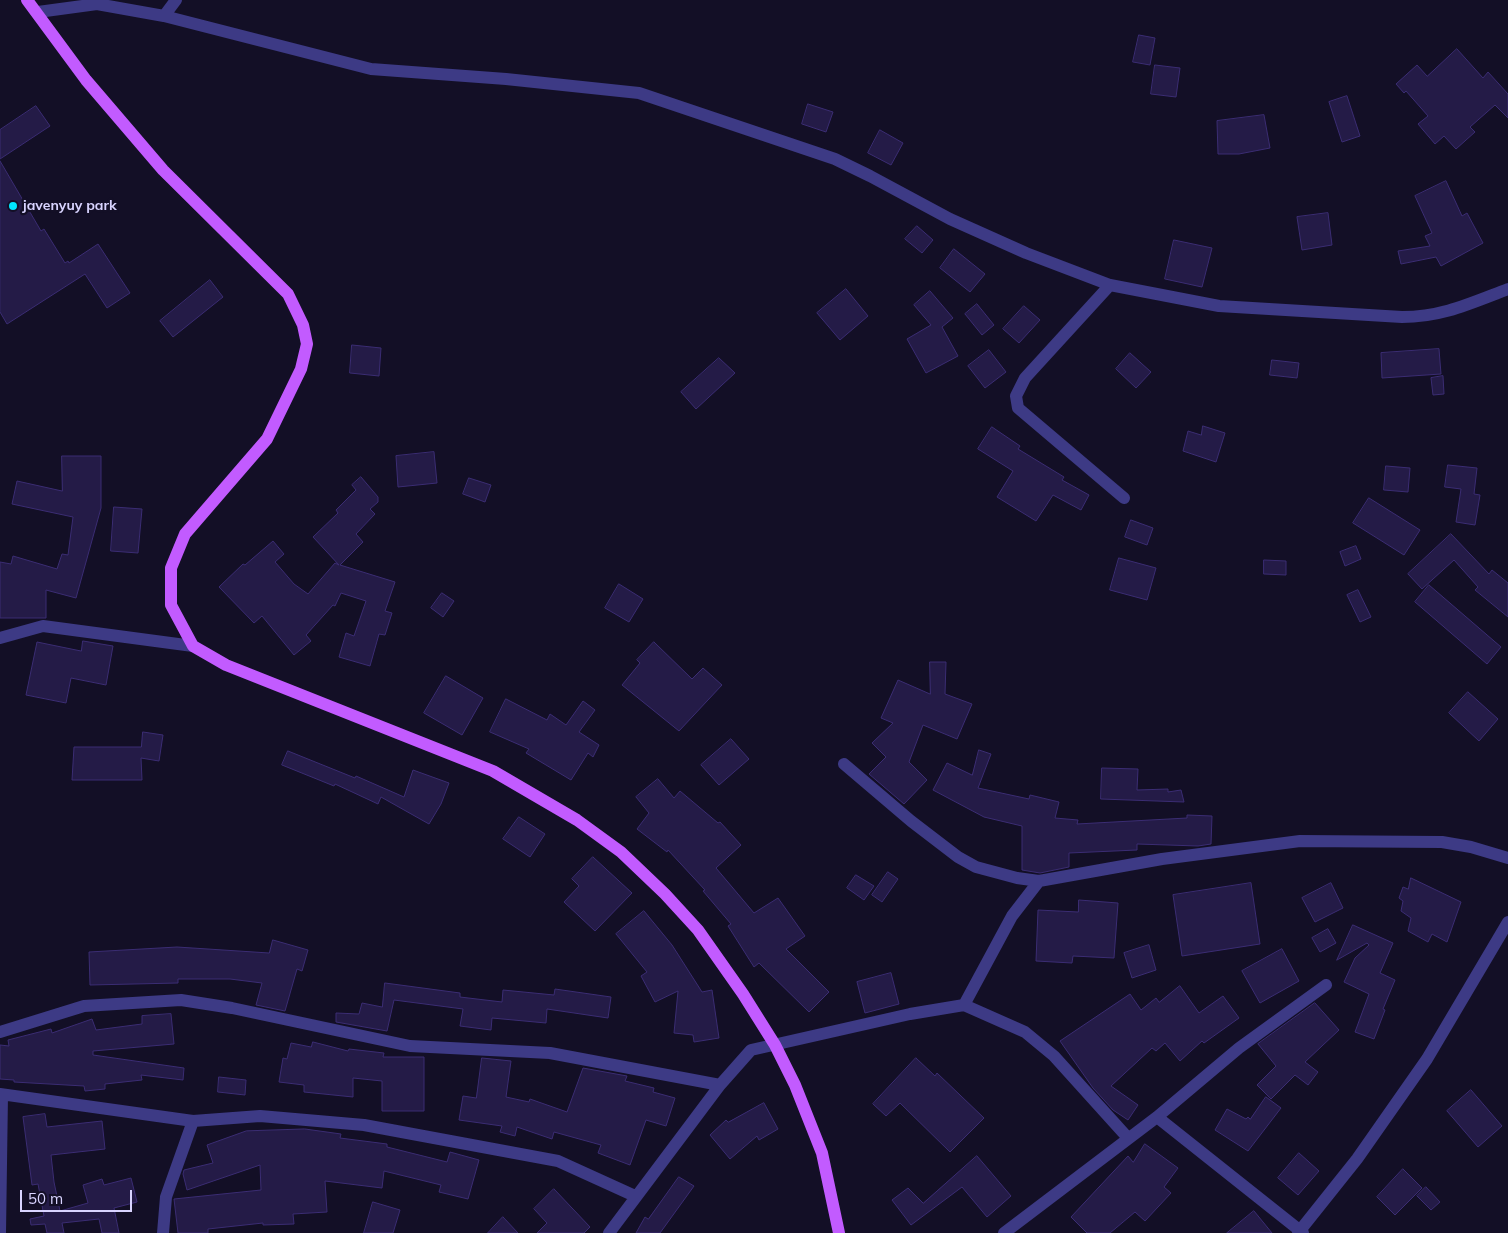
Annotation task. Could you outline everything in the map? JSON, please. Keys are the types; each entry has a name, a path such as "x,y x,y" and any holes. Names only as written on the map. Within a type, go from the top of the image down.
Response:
{"main road":[{"path":"27,0 38,12 86,80 163,170 288,294 297,308 303,325 307,344 301,369 267,440 185,534 171,568 171,605 193,646 226,665 493,771 577,820 621,852 665,894 698,930 744,994 775,1045 795,1085 822,1153 840,1233"}],"street":[{"path":"164,16 176,0"},
{"path":"38,12 97,4 164,16 371,68 506,79 639,93 835,160 950,219 1026,253 1110,285 1218,306 1425,317 1447,313 1508,289"},
{"path":"1110,285 1024,378 1016,396 1018,408 1124,498"},
{"path":"0,638 43,626 193,646"},
{"path":"844,764 958,858 976,868 1039,881 1162,859 1300,841 1442,842 1471,847 1508,858"},
{"path":"964,1005 1012,916 1039,881"},
{"path":"1157,1118 1301,1232 1357,1159 1427,1059 1508,922"},
{"path":"1004,1233 1157,1118 1239,1048 1326,984"},
{"path":"0,1032 84,1006 181,1000 232,1008 410,1046 550,1053 720,1085"},
{"path":"609,1233 720,1085 751,1050 910,1014 964,1005 1025,1032 1054,1056 1128,1138"},
{"path":"0,1233 1,1095 193,1121 260,1116 364,1125 558,1161 635,1196"},
{"path":"163,1233 166,1197 193,1121"}],"building":[{"path":"1139,35 1155,38 1150,65 1133,62"},
{"path":"1457,49 1483,78 1488,72 1508,94 1508,118 1495,105 1470,127 1475,132 1456,149 1444,136 1435,144 1418,124 1428,116 1406,91 1404,93 1396,84 1417,65 1427,76"},
{"path":"1155,65 1180,68 1176,97 1151,94"},
{"path":"1347,96 1360,136 1342,142 1329,102"},
{"path":"808,104 833,112 826,132 802,124"},
{"path":"36,106 50,126 0,159 0,130"},
{"path":"1264,115 1270,148 1239,154 1218,154 1217,121"},
{"path":"880,130 903,143 891,165 868,153"},
{"path":"0,161 41,231 44,229 65,263 68,261 69,263 98,244 130,293 107,308 85,274 7,324 0,312"},
{"path":"1446,181 1462,216 1467,213 1483,243 1441,266 1436,257 1401,264 1398,251 1430,246 1425,236 1432,233 1415,196"},
{"path":"1328,213 1332,245 1302,250 1297,217"},
{"path":"917,226 933,240 922,253 905,239"},
{"path":"1174,240 1212,248 1202,287 1165,279"},
{"path":"954,249 985,274 970,292 940,268"},
{"path":"210,280 223,297 173,337 160,321"},
{"path":"846,289 868,316 840,340 817,313"},
{"path":"930,291 953,318 942,327 958,356 926,373 907,339 931,325 914,305"},
{"path":"977,304 994,325 982,335 965,314"},
{"path":"1024,306 1040,320 1019,343 1003,329"},
{"path":"352,345 381,348 379,376 350,373"},
{"path":"1439,349 1441,374 1382,378 1381,353"},
{"path":"989,350 1006,372 985,388 968,366"},
{"path":"1130,353 1151,372 1136,388 1116,369"},
{"path":"719,358 735,373 696,409 681,392"},
{"path":"1272,360 1299,363 1297,378 1270,375"},
{"path":"1443,376 1444,394 1433,395 1431,378"},
{"path":"1203,426 1225,433 1216,462 1183,451 1188,431 1201,435"},
{"path":"992,427 1020,446 1018,449 1064,477 1062,480 1089,495 1081,510 1053,495 1036,521 997,497 1013,471 978,449"},
{"path":"434,452 437,483 398,487 396,456"},
{"path":"62,456 101,456 101,508 76,598 46,590 46,618 0,618 0,562 11,564 13,556 57,569 62,554 68,555 73,517 12,504 17,481 62,491"},
{"path":"1448,465 1477,468 1474,494 1480,495 1475,525 1456,522 1461,489 1445,487"},
{"path":"1386,466 1410,468 1408,492 1384,490"},
{"path":"361,477 378,497 378,502 370,509 375,514 356,534 363,542 340,565 395,582 385,611 392,613 385,635 379,634 370,666 339,657 346,633 354,636 366,601 341,593 335,606 333,605 306,635 311,641 294,655 262,616 254,623 219,587 243,564 245,565 273,541 284,554 275,562 294,584 308,594 335,563 339,565 313,537 338,513 336,510 356,490 352,485"},
{"path":"469,478 491,485 485,502 463,494"},
{"path":"1369,498 1420,530 1404,555 1353,523"},
{"path":"114,507 142,509 138,553 111,551"},
{"path":"1131,520 1153,528 1147,545 1125,537"},
{"path":"1451,534 1489,574 1492,570 1508,583 1508,617 1475,590 1478,587 1454,560 1422,589 1408,574"},
{"path":"1356,546 1361,559 1345,566 1340,552"},
{"path":"1119,558 1156,568 1147,600 1110,590"},
{"path":"1264,560 1286,561 1286,575 1264,574"},
{"path":"619,584 643,599 629,622 605,608"},
{"path":"1429,585 1501,647 1487,664 1415,602"},
{"path":"1358,590 1371,617 1360,622 1347,595"},
{"path":"442,593 454,601 443,617 431,608"},
{"path":"83,641 113,646 106,685 71,678 66,703 26,695 37,642 81,651"},
{"path":"654,642 692,679 703,668 722,685 679,731 622,685 640,663 637,660"},
{"path":"930,662 946,662 945,694 972,704 957,739 923,725 909,762 927,780 904,804 869,774 886,757 872,743 893,723 881,718 898,680 930,694"},
{"path":"446,676 483,698 462,735 424,713"},
{"path":"1468,692 1498,719 1479,741 1449,713"},
{"path":"506,699 547,720 550,714 566,725 583,701 595,710 579,732 599,745 593,757 588,753 571,780 526,753 529,749 490,732"},
{"path":"143,732 163,735 159,761 141,758 142,780 72,780 74,747 141,747"},
{"path":"731,739 749,759 719,785 701,765"},
{"path":"979,750 991,754 978,788 1029,799 1030,795 1059,802 1055,818 1078,820 1077,824 1187,818 1187,815 1212,816 1211,844 1198,846 1137,844 1137,850 1069,853 1069,867 1040,873 1022,870 1022,826 984,817 933,790 947,763 972,775"},
{"path":"288,751 355,778 356,776 404,797 413,770 449,783 441,804 429,824 381,797 378,804 335,784 334,786 282,765"},
{"path":"1102,768 1138,769 1137,790 1168,789 1168,792 1181,790 1184,802 1101,799"},
{"path":"658,779 674,798 680,791 718,823 720,822 741,845 716,868 754,913 778,898 805,936 786,949 829,992 809,1012 759,963 754,967 728,926 731,924 703,891 705,890 668,850 667,852 637,829 649,813 636,797"},
{"path":"519,817 545,834 530,857 503,839"},
{"path":"593,857 632,893 595,931 564,902 579,886 572,879"},
{"path":"888,872 898,879 882,902 872,895"},
{"path":"856,875 874,886 864,900 847,888"},
{"path":"1411,878 1461,902 1447,942 1432,934 1428,942 1408,931 1411,918 1401,911 1403,901 1399,898 1403,887 1408,889"},
{"path":"1251,883 1260,944 1182,956 1173,895"},
{"path":"1331,883 1343,908 1315,922 1302,898"},
{"path":"1079,900 1118,903 1114,958 1073,956 1072,963 1036,961 1038,910 1078,912"},
{"path":"644,911 672,945 702,992 712,990 719,1038 694,1042 693,1035 674,1033 678,991 655,1002 641,976 647,972 616,934"},
{"path":"1353,925 1393,943 1380,973 1395,980 1383,1009 1385,1010 1374,1039 1355,1032 1369,994 1344,982 1355,958 1369,945 1367,943 1337,960"},
{"path":"1328,929 1336,943 1320,952 1312,938"},
{"path":"273,940 308,950 302,971 297,969 285,1011 256,1005 262,983 230,979 178,979 178,983 90,985 89,952 177,947 269,953"},
{"path":"1149,945 1156,970 1132,978 1124,953"},
{"path":"1282,949 1299,981 1260,1003 1242,971"},
{"path":"891,973 899,1004 865,1013 857,982"},
{"path":"385,983 460,993 460,997 502,1002 503,990 554,995 555,989 611,997 608,1018 547,1009 546,1023 492,1018 491,1030 460,1026 463,1009 394,1000 387,1031 336,1022 336,1013 359,1014 362,1003 382,1007"},
{"path":"1180,986 1199,1013 1223,996 1239,1018 1204,1043 1202,1041 1180,1061 1165,1043 1156,1051 1152,1048 1111,1086 1138,1105 1128,1120 1113,1110 1093,1088 1060,1041 1130,994 1141,1010 1156,998 1159,1002"},
{"path":"1315,1003 1339,1030 1305,1062 1318,1072 1308,1085 1295,1075 1271,1099 1257,1085 1276,1066 1258,1044"},
{"path":"171,1014 174,1044 93,1051 93,1055 184,1068 183,1080 141,1075 142,1080 105,1084 105,1089 85,1091 84,1086 14,1082 14,1080 0,1079 0,1045 9,1046 8,1040 51,1029 52,1033 92,1019 96,1030 142,1024 142,1016"},
{"path":"313,1042 348,1051 349,1049 384,1053 383,1057 424,1057 424,1111 382,1111 382,1081 353,1078 353,1097 304,1092 304,1085 279,1082 283,1058 287,1059 291,1043 311,1047"},
{"path":"482,1058 511,1061 506,1097 529,1102 530,1099 567,1112 583,1068 627,1076 625,1081 654,1088 653,1092 675,1098 666,1126 646,1120 630,1165 598,1153 601,1145 554,1132 552,1139 517,1127 515,1136 500,1132 502,1126 459,1120 463,1096 476,1098"},
{"path":"916,1058 935,1076 937,1073 984,1118 950,1152 900,1103 886,1116 873,1104"},
{"path":"219,1077 246,1080 245,1095 218,1092"},
{"path":"1471,1090 1502,1126 1478,1147 1447,1111"},
{"path":"1266,1097 1281,1108 1248,1151 1215,1130 1227,1109 1246,1119 1248,1117 1250,1119"},
{"path":"764,1103 778,1129 759,1140 757,1136 730,1159 710,1135 726,1120 728,1122"},
{"path":"45,1114 47,1127 102,1121 105,1149 51,1155 54,1182 60,1211 88,1203 83,1185 102,1179 104,1185 131,1178 137,1202 114,1208 119,1233 102,1233 99,1219 62,1223 64,1233 47,1233 45,1224 31,1225 30,1219 44,1216 38,1184 32,1185 23,1117"},
{"path":"305,1129 341,1134 340,1138 387,1144 387,1147 447,1162 450,1152 479,1160 468,1199 439,1192 441,1185 384,1171 382,1188 325,1181 327,1212 293,1214 294,1224 263,1225 263,1223 208,1229 208,1233 178,1233 174,1199 261,1190 260,1165 187,1190 183,1174 184,1170 213,1163 207,1145 246,1131"},
{"path":"1145,1144 1178,1168 1164,1187 1171,1193 1145,1221 1135,1212 1110,1233 1087,1233 1071,1217 1128,1156 1133,1162"},
{"path":"1299,1153 1319,1171 1298,1195 1278,1178"},
{"path":"977,1156 1011,1196 987,1217 962,1187 911,1225 892,1200 908,1188 923,1203"},
{"path":"1403,1169 1422,1188 1395,1215 1377,1197"},
{"path":"679,1177 694,1186 660,1233 636,1233 645,1217 648,1219"},
{"path":"1426,1187 1440,1202 1431,1210 1417,1196"},
{"path":"554,1189 590,1227 584,1233 537,1233 547,1223 534,1209"},
{"path":"373,1202 400,1210 393,1233 364,1233"},
{"path":"1254,1211 1272,1233 1227,1233"},
{"path":"503,1217 518,1233 488,1233"}],"place":[{"name":"javenyuy park","path":"13,206"}]}
